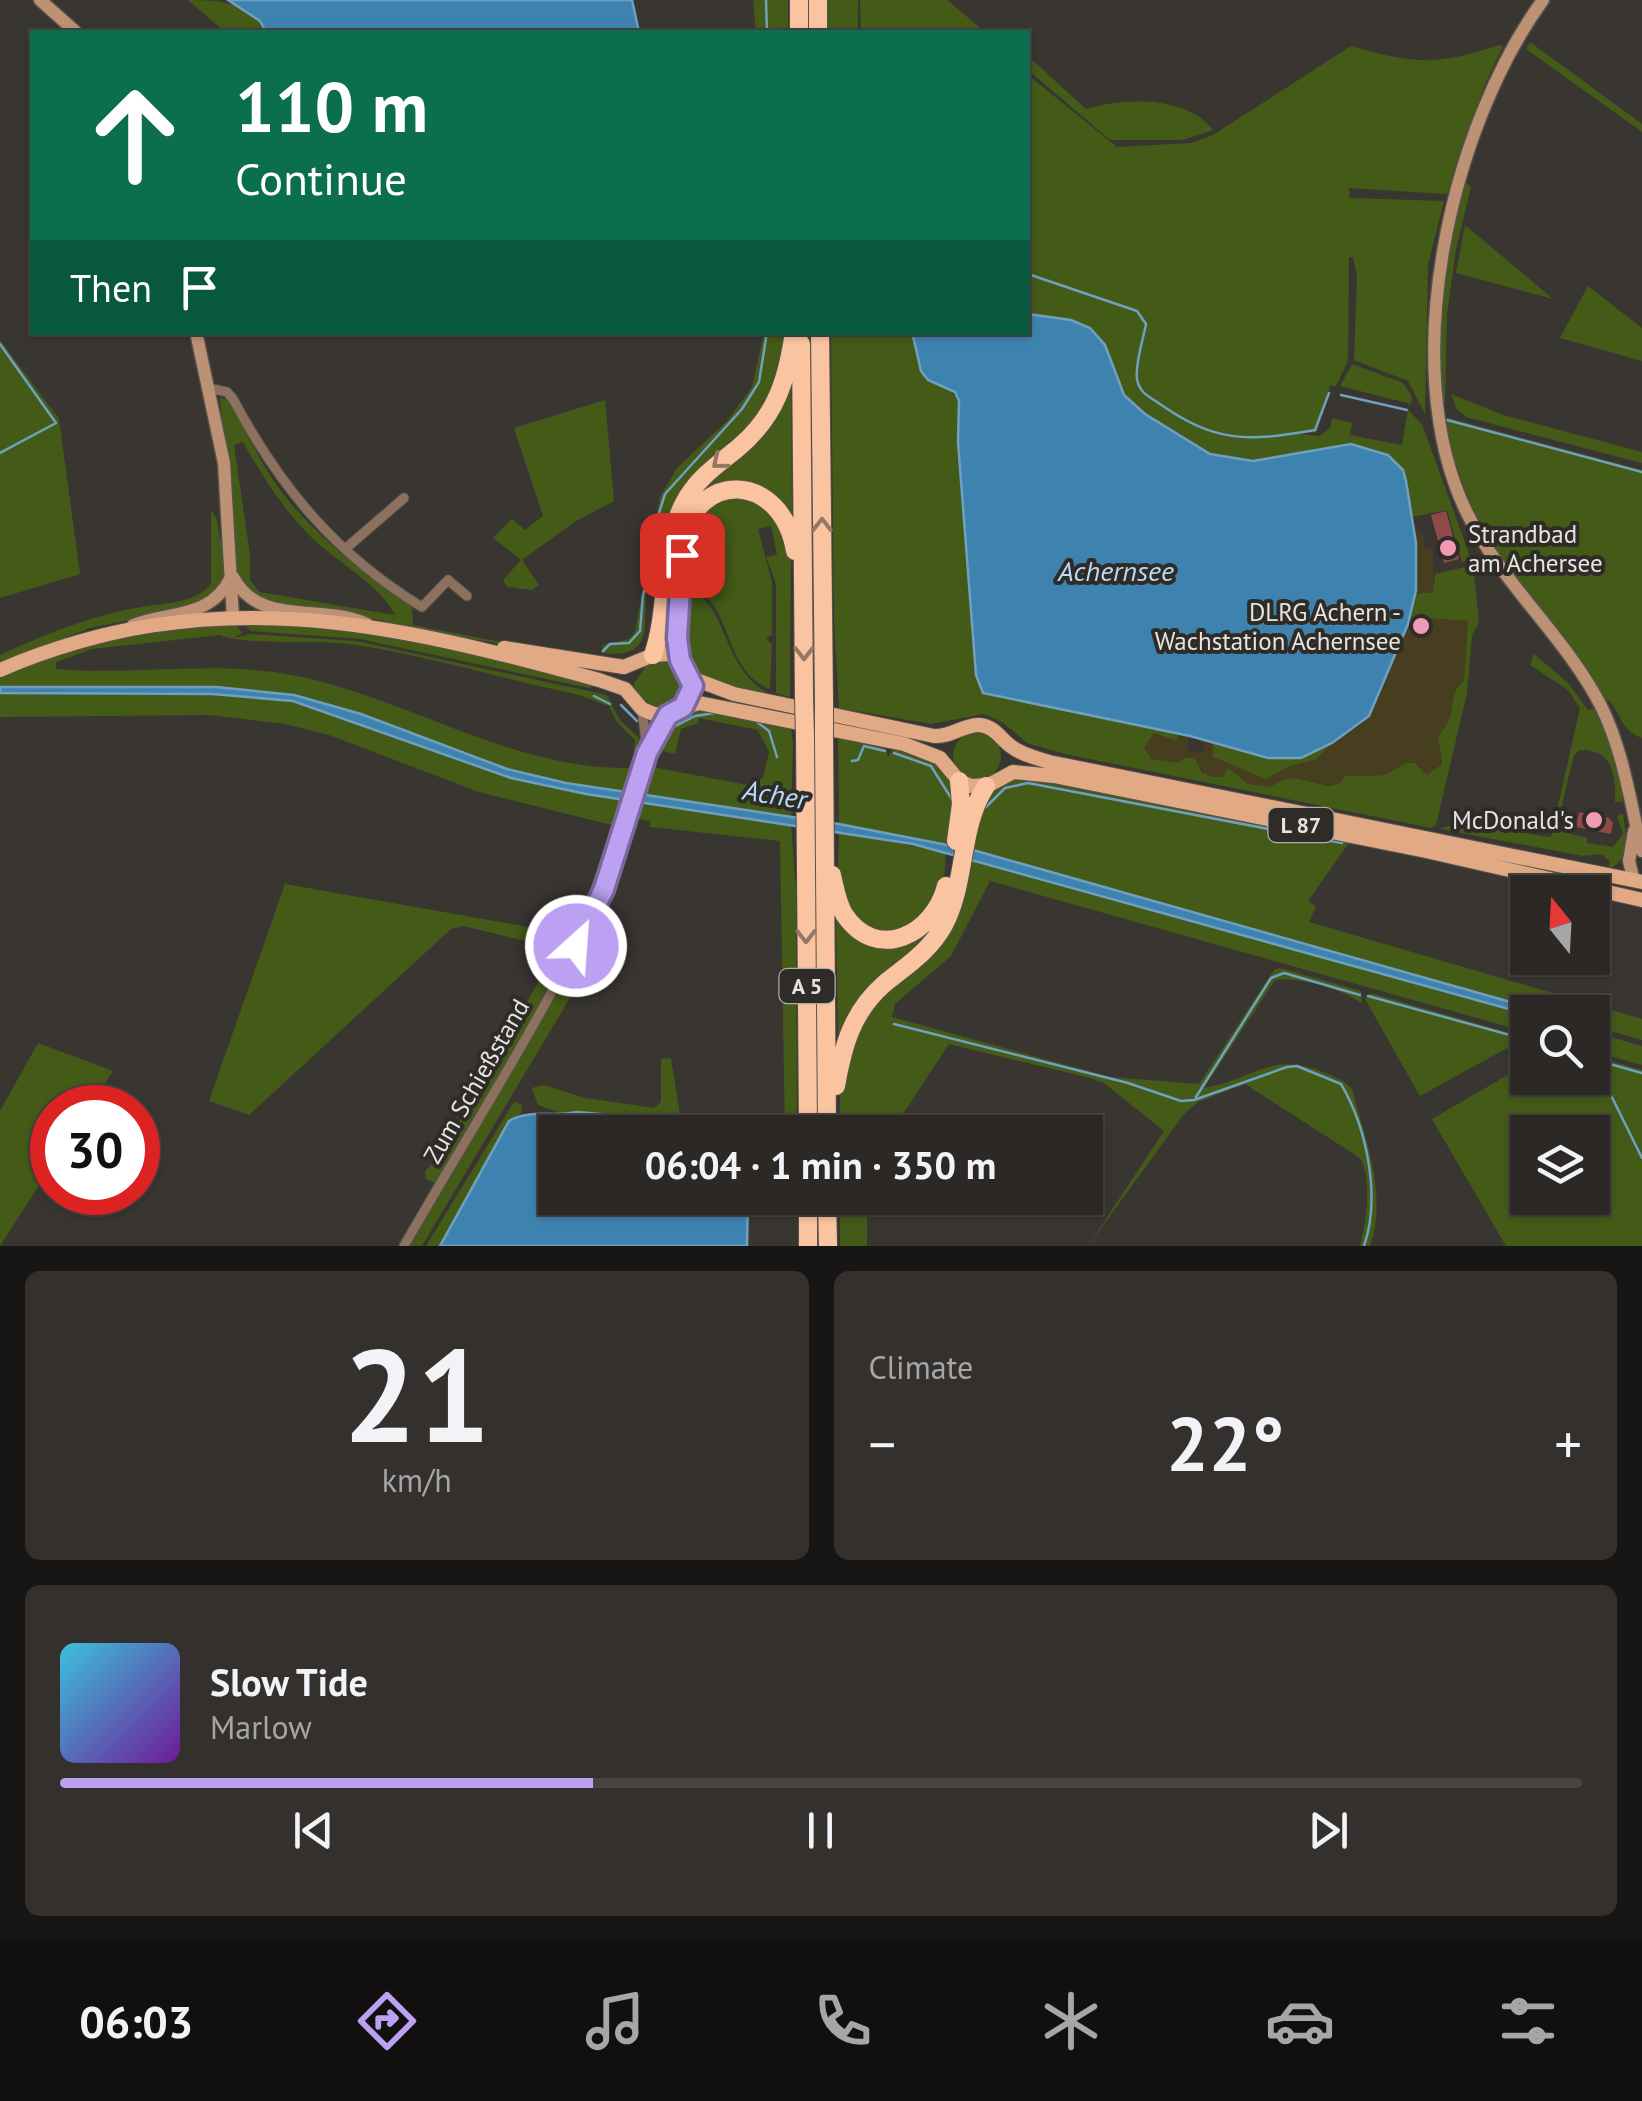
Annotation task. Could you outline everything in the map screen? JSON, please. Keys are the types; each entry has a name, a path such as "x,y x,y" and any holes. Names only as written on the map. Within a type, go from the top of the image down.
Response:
{"highway":[{"path":"798,0 799,30"},
{"path":"818,0 818,30"},
{"path":"680,660 673,586 674,533 682,506 700,479 752,435 771,412 784,384 797,335"},
{"name":"A 5","path":"798,335 804,608 814,700 824,739 809,1115"},
{"name":"A 5","path":"820,335 814,700 804,735 805,807 820,840 827,1115"},
{"path":"645,660 673,586 684,536 697,510 725,492 753,492 772,501 788,523 804,608"},
{"path":"831,1115 849,1030 868,1000 938,936 950,912 962,837 960,781"},
{"path":"962,837 993,782"},
{"path":"820,840 842,910 862,931 880,938 906,936 932,919 956,866"},
{"path":"808,1215 808,1246"},
{"path":"828,1215 828,1246"}],"main road":[{"path":"0,670 120,630 233,618 322,619 439,640 594,678 632,694"},
{"path":"439,640 602,665 668,654 680,660 691,676 693,686 683,707"},
{"path":"645,660 629,685 642,710 656,716 700,702 895,742 948,763"},
{"path":"691,676 734,694 890,729 945,736 958,732 983,726 1005,740 1006,760 993,782 971,786 960,781 948,763 948,750 958,732"},
{"name":"L 87","path":"1005,740 1022,753 1060,764 1638,882"},
{"name":"L 87","path":"993,782 1013,772 1026,772 1635,898"}],"street":[{"path":"40,0 74,30"},
{"path":"1543,0 1512,46 1496,82 1456,200 1436,299 1434,376 1447,456 1467,512 1492,558 1600,705 1622,758 1634,830 1642,851"},
{"path":"197,335 224,463 233,618"},
{"path":"209,388 227,392 233,399 284,484 345,549 422,607 448,580 467,596"},
{"path":"345,549 404,498"},
{"path":"232,575 240,592 270,609 334,614 372,626"},
{"path":"120,630 148,619 207,606 224,592 232,575"},
{"path":"642,710 647,753"},
{"path":"647,753 668,715"},
{"name":"Zum Schießstand","path":"404,1246 573,952 604,889 647,753"},
{"path":"1634,830 1630,862 1638,882"},
{"path":"1638,882 1642,866"},
{"name":"L 87","path":"1635,898 1638,882"}],"green space":[{"path":"188,0 232,5 251,14 265,30 223,30"},
{"path":"753,0 788,0 788,30 756,30"},
{"path":"828,0 858,0 858,30 828,30"},
{"path":"860,0 947,0 983,30 861,30"},
{"path":"1530,42 1642,124 1642,132 1526,49"},
{"path":"1351,46 1409,59 1459,57 1503,46 1485,84 1447,194 1349,188 1350,198 1444,201 1428,265 1425,414 1408,381 1354,360 1357,277 1353,257 1349,257 1348,361 1336,386 1330,386 1317,432 1298,434 1320,436 1330,428 1332,418 1352,423 1350,435 1402,445 1408,410 1422,424 1471,559 1462,562 1447,510 1412,517 1406,482 1288,457 1253,461 1210,454 1145,414 1124,395 1105,345 1071,320 1030,314 1030,77 1117,147 1191,143 1213,135"},
{"path":"1030,58 1086,109 1154,102 1187,110 1213,130 1183,140 1110,140 1030,72"},
{"path":"1466,183 1471,187 1456,249 1447,314 1445,402 1441,401 1442,290 1450,233"},
{"path":"1465,225 1553,299 1456,273"},
{"path":"1588,286 1642,328 1642,361 1560,338"},
{"path":"764,335 788,335 768,410 710,465 660,583 646,593 642,640 629,652 601,653 603,645 629,639 635,632 660,497 677,468 728,420 752,387"},
{"path":"831,335 915,335 929,380 950,391 958,403 958,442 983,693 1179,733 1176,742 1154,733 1186,757 1196,759 1202,773 1228,768 1248,783 1293,777 1328,786 1339,784 1345,776 1384,775 1406,763 1415,763 1427,775 1442,764 1438,737 1454,696 1467,621 1410,617 1415,594 1433,592 1435,574 1473,565 1479,622 1472,636 1467,693 1436,825 1431,828 1065,754 1027,743 1002,722 984,714 931,724 839,708 834,622"},
{"path":"0,340 59,419 80,574 0,598"},
{"path":"1352,364 1403,383 1412,397 1411,404 1340,386"},
{"path":"791,385 792,518 723,488 681,539 686,510"},
{"path":"1451,394 1503,415 1642,452 1642,463 1466,417 1456,408"},
{"path":"220,398 229,400 266,469 296,509 351,561 412,606 413,625 542,650 361,616 271,605 256,599 238,575","holes":["243,442 301,526 380,594 395,615 259,592 250,580 234,445"]},
{"path":"605,400 614,501 576,521 522,560 539,585 532,590 507,587 503,580 521,560 493,538 512,519 525,530 543,516 514,428"},
{"path":"1444,420 1642,470 1642,738 1626,727 1609,700 1604,702 1507,570 1470,501 1455,462"},
{"path":"730,494 769,504 791,552 790,697 776,693 776,584 766,557 777,555 771,526 758,529 772,582 772,635 766,638 772,645 770,689 754,680 743,667 712,604 701,592 685,585 690,532 702,515"},
{"path":"211,511 216,517 226,568 223,582 203,605 90,628 0,663 0,655 72,625 182,601 205,590 211,584"},
{"path":"685,588 709,605 740,666 766,692 715,681 692,665 685,637"},
{"path":"236,624 242,633 234,638 251,634 356,641 607,695 619,719 642,741 638,770 629,774 629,778 634,778 615,837 581,922 538,1006 543,1010 601,902 586,971 422,1246 410,1246 444,1187 426,1179 425,1171 462,1117 555,952 550,947 463,926 451,929 249,1115 209,1101 285,884 568,934 589,892 612,825 479,792 329,735 285,724 210,715 0,717 0,678 86,647","holes":["220,635 377,648 576,694 609,706 617,722 635,740 633,763 628,768 541,757 335,685 292,675 204,668 56,669 56,662 92,649"]},
{"path":"244,624 378,636 595,685 589,688 360,639 251,631"},
{"path":"1534,654 1568,683 1588,710 1595,708 1614,754 1622,802 1615,802 1615,782 1606,759 1580,750 1574,755 1558,821 1563,832 1587,838 1587,843 1613,847 1623,834 1617,816 1623,814 1624,853 1608,869 1610,862 1602,854 1583,856 1440,829 1479,825 1551,837 1580,708 1568,690 1530,665"},
{"path":"660,660 678,667 689,686 677,703 659,709 644,703 633,685 646,666"},
{"path":"694,709 790,723 791,818 640,795 645,780 651,781 647,772 652,767 748,785 763,778 769,752 758,730 699,718 698,723 681,729 675,754 659,750 656,744 665,725"},
{"path":"977,732 994,739 1001,756 994,773 977,780 960,773 953,756 960,739"},
{"path":"838,734 885,744 888,757 895,747 938,763 956,789 948,845 839,824"},
{"path":"1213,742 1273,758 1299,756 1332,743 1316,760 1290,766 1266,780 1213,757"},
{"path":"1019,777 1351,840 1308,901 1316,906 1309,922 1560,995 1510,995 1510,1002 973,850 973,835 989,792"},
{"path":"638,803 791,825 796,890 797,1115 785,1115 780,841 650,827 650,821 634,818"},
{"path":"839,832 946,852 944,881 927,919 885,935 857,923 838,879"},
{"path":"971,858 1510,1009 1510,1027 990,881 951,956 895,1004 892,1017 1110,1077 1199,1084 1274,970 1280,968 1361,991 1362,1004 1320,985 1275,980 1204,1088 1263,1068 1290,1064 1325,1073 1349,1086 1376,1187 1375,1227 1370,1246 1360,1246 1367,1190 1360,1158 1245,1084 1198,1102 1184,1114 1088,1246 1164,1131 1104,1083 949,1044 902,1115 840,1115 841,1077 863,1013 928,953"},
{"path":"836,912 869,938 942,920 838,1041"},
{"path":"1371,993 1510,1033 1510,1046 1420,1096 1365,999"},
{"path":"1610,1010 1642,1019 1642,1040 1610,1031"},
{"path":"1610,1037 1642,1046 1642,1065 1610,1056"},
{"path":"38,1043 113,1071 104,1085 30,1085 30,1199 0,1246 0,1111"},
{"path":"671,1058 680,1115 566,1115 538,1105 532,1088 544,1085 585,1098 654,1108 661,1102 661,1059"},
{"path":"1610,1061 1642,1070 1642,1246 1506,1246 1432,1119 1510,1074 1510,1095 1610,1095"},
{"path":"514,1102 522,1105 521,1114 509,1121 441,1246 426,1246"},
{"path":"840,1215 867,1215 867,1246 840,1246"}],"sand":[{"path":"1412,517 1418,534 1423,535 1425,548 1433,549 1433,592 1415,594"},
{"path":"1410,617 1468,621 1464,681 1456,691 1450,716 1438,737 1442,764 1427,775 1415,763 1406,763 1384,775 1345,776 1339,784 1288,779 1271,787 1248,784 1228,768 1223,777 1209,775 1195,759 1186,757 1178,763 1151,759 1144,747 1154,733 1176,741 1179,733 1190,736 1187,750 1202,753 1206,741 1213,742 1213,757 1266,779 1290,766 1315,760 1360,725"}],"water":[{"path":"228,0 632,0 639,30 265,30 260,21"},
{"name":"Achernsee","path":"1030,314 1071,320 1090,328 1105,345 1124,395 1145,414 1210,454 1253,461 1351,444 1388,455 1403,470 1406,481 1416,543 1416,590 1408,624 1369,716 1332,743 1301,758 1268,758 1190,736 983,693 976,675 958,442 959,401 955,392 928,380 921,371 913,336 1030,335"},
{"path":"0,687 216,687 294,695 361,714 507,769 566,783 839,824 973,850 1510,1002 1510,1009 913,844 586,794 511,778 293,701 212,694 0,693"},
{"path":"569,1113 612,1115 538,1115 538,1215 748,1215 747,1246 440,1246 509,1121 525,1115"}],"building":[{"name":"Strandbad am Achersee","path":"1446,511 1459,559 1444,563 1431,515"},
{"name":"McDonald's","path":"1579,812 1609,818 1613,823 1611,834 1576,827"}],"waterway":[{"path":"766,0 767,30"},
{"path":"1030,275 1137,311 1146,324 1137,366 1140,387 1150,398 1196,425 1250,437 1315,430 1329,393"},
{"path":"603,651 610,644 629,643 640,631 643,595 654,561 665,494 742,409 759,382 767,335"},
{"path":"0,344 56,423 0,453"},
{"path":"1341,395 1407,410"},
{"path":"1447,420 1642,472"},
{"path":"594,696 610,704"},
{"path":"621,705 637,721"},
{"path":"666,731 695,716 715,713"},
{"path":"757,722 769,731 777,757"},
{"path":"852,761 858,760 864,746 885,751"},
{"path":"894,753 931,766 953,801"},
{"path":"986,807 1005,788 1028,783 1342,843"},
{"path":"1196,1097 1271,978 1284,973 1360,995"},
{"path":"1368,996 1510,1035"},
{"path":"894,1024 1128,1083 1181,1101 1194,1100 1287,1067 1297,1066 1341,1084 1358,1121 1369,1163 1371,1206 1364,1246"},
{"path":"1610,1064 1642,1073"},
{"path":"1610,1093 1642,1158"}],"place":[{"name":"Strandbad am Achersee","path":"1448,548"},
{"name":"DLRG Achern - Wachstation Achernsee","path":"1421,626"},
{"name":"McDonald's","path":"1594,820"}],"route":[{"path":"576,946 604,889 647,753 668,715 683,707 693,686 690,672 680,660 677,638 682,555"}],"water label":[{"name":"Acher","path":"775,794"}]}
